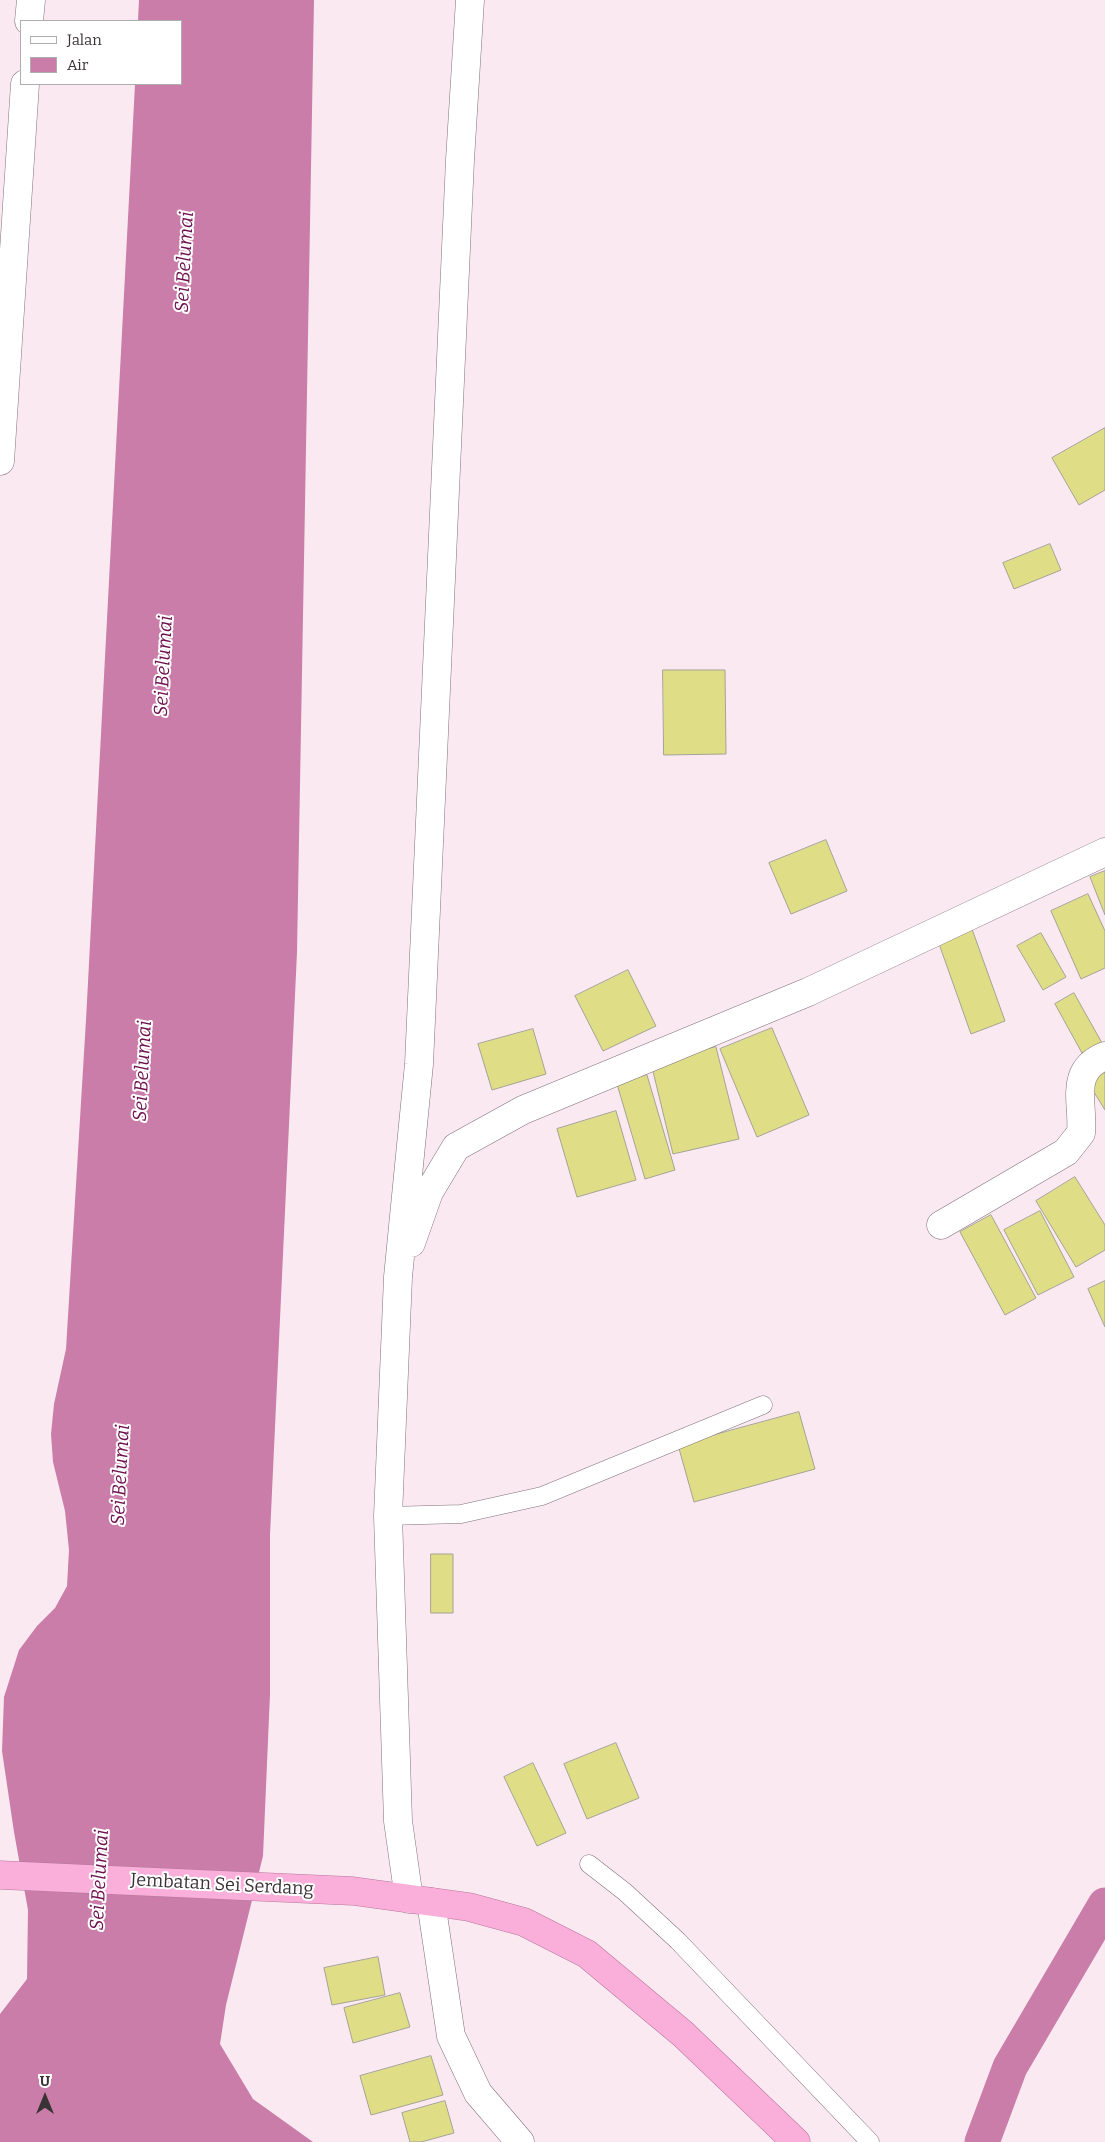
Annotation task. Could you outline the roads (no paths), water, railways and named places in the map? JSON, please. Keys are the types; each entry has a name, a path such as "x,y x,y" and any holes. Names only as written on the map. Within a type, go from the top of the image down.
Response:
{"highway":[{"name":"Jembatan Sei Serdang","path":"0,1875 354,1891 469,1907 524,1922 587,1954 683,2034 796,2142"}],"street":[{"path":"29,20 31,0"},
{"path":"470,0 460,160 418,1064 398,1277 388,1516 398,1821 420,1900 451,2036 478,2093 520,2142"},
{"path":"0,461 25,85"},
{"path":"398,1277 430,1192 456,1147 523,1110 808,992 1105,852"},
{"path":"942,1225 1066,1152 1080,1137 1081,1133 1079,1100 1085,1072 1093,1061 1105,1056"}],"lane":[{"path":"388,1516 461,1514 542,1496 763,1404"},
{"path":"589,1864 624,1892 678,1941 870,2142"}],"water":[{"name":"Sei Belumai","path":"139,0 314,0 297,952 270,1535 270,1694 263,1856 226,2005 220,2044 253,2099 313,2142 0,2142 0,2014 27,1979 28,1910 2,1751 4,1697 19,1650 37,1626 55,1608 67,1586 69,1550 65,1511 53,1462 51,1434 54,1404 66,1349 86,1020 135,85 182,85 182,20 138,20"}],"waterway":[{"path":"982,2142 1010,2067 1105,1905"}]}
